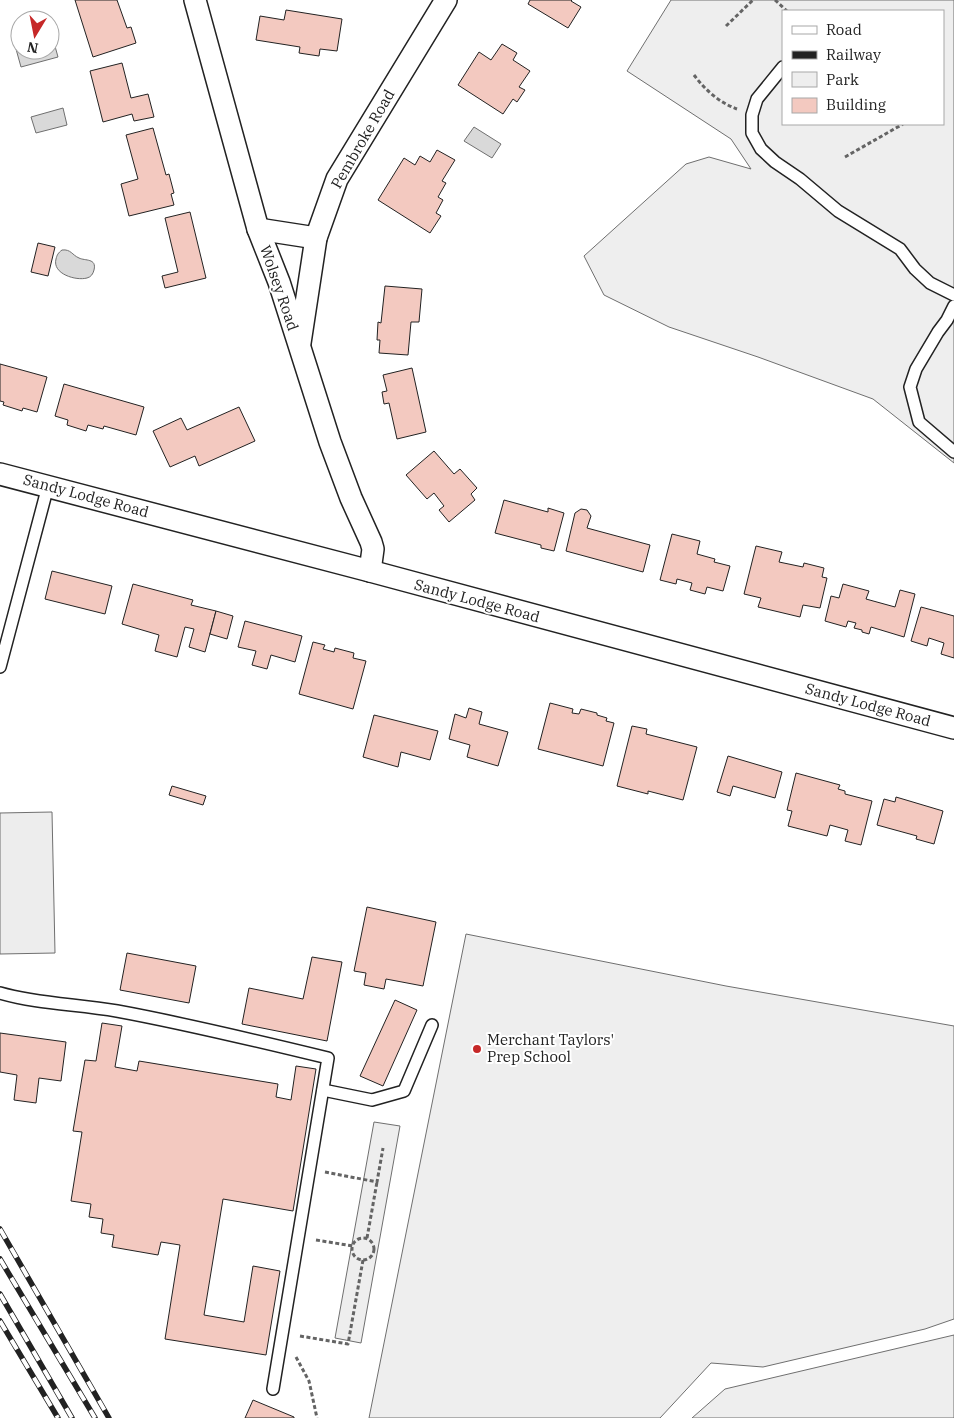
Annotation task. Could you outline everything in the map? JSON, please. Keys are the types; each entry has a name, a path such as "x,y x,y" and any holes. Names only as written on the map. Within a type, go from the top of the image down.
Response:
{"street":[{"name":"Wolsey Road","path":"195,0 258,229 279,282 330,442 351,498 371,542 373,549 370,571"},
{"name":"Pembroke Road","path":"299,348 316,238 337,179 446,0"},
{"path":"258,229 316,238"},
{"name":"Sandy Lodge Road","path":"0,474 954,728"}],"lane":[{"path":"782,69 757,99 752,115 752,133 761,149 838,211 900,249 915,269 930,283 954,295"},
{"path":"954,306 916,369 910,387 919,422 954,452"},
{"path":"0,667 48,486"},
{"path":"0,993 21,999 116,1011 259,1041 328,1058 273,1389"},
{"path":"323,1090 372,1100 404,1091 432,1025"}],"path":[{"path":"726,26 753,0"},
{"path":"776,0 786,10"},
{"path":"694,75 701,85 712,94 734,108 752,115"},
{"path":"845,157 902,125"},
{"path":"366,1238 383,1148"},
{"path":"309,1169 377,1182"},
{"path":"298,1237 353,1246"},
{"path":"366,1238 372,1243 374,1252 370,1258 363,1260 354,1256 353,1246 356,1240 366,1238"},
{"path":"282,1333 348,1344 363,1260"},
{"path":"282,1333 309,1381 317,1418"}],"green space":[{"path":"671,0 954,0 954,463 873,399 669,327 604,295 584,256 686,164 709,157 751,169 731,139 627,71"},
{"path":"466,934 726,986 954,1026 954,1319 925,1329 763,1367 711,1363 660,1418 369,1418"},
{"path":"374,1122 400,1126 361,1343 335,1338"},
{"path":"954,1335 954,1418 692,1418 725,1389"}],"shaded area":[{"path":"19,60 47,60 21,67"},
{"path":"63,108 67,125 36,133 31,117"},
{"path":"474,127 501,144 492,158 464,141"},
{"path":"62,250 67,250 79,258 94,263 92,275 82,279 71,277 61,272 56,264 56,259"},
{"path":"52,812 55,953 0,954 0,813"}],"building":[{"path":"75,0 117,0 127,28 131,27 136,43 93,57"},
{"path":"530,0 572,0 581,7 568,28 528,4"},
{"path":"286,10 342,19 337,51 320,49 319,56 299,53 300,47 256,40 260,16 284,20"},
{"path":"502,44 517,53 513,60 530,71 519,87 525,90 517,102 513,99 503,114 458,85 479,52 491,60"},
{"path":"122,63 131,98 148,94 154,117 134,121 132,114 103,122 90,71"},
{"path":"153,128 166,175 169,174 174,193 171,194 174,205 129,216 121,184 138,179 126,135"},
{"path":"437,150 455,160 442,181 446,183 438,197 443,200 436,213 441,216 430,233 378,200 404,158 415,165 420,156 430,162"},
{"path":"190,212 206,278 165,288 162,276 178,272 165,218"},
{"path":"38,243 55,247 48,276 31,272"},
{"path":"385,286 422,289 419,322 411,322 408,355 379,353 380,340 377,340 378,322 381,323"},
{"path":"0,364 47,377 37,412 23,408 22,411 3,405 4,402 0,401"},
{"path":"412,368 426,432 397,439 389,403 384,404 382,392 387,391 383,375"},
{"path":"64,384 144,407 136,435 104,426 103,429 88,425 86,431 67,425 68,420 55,416"},
{"path":"239,407 255,441 199,466 195,456 170,467 153,431 181,418 187,430"},
{"path":"434,451 454,474 460,469 477,488 471,494 475,500 449,522 439,510 444,506 434,493 427,499 406,475"},
{"path":"504,500 548,512 548,508 564,513 554,551 541,548 541,545 495,533"},
{"path":"581,509 587,510 591,516 587,528 650,545 643,572 566,551 575,513"},
{"path":"672,534 700,541 697,554 715,559 714,562 730,566 723,591 707,587 705,594 690,590 692,583 677,579 676,584 660,580"},
{"path":"756,546 782,552 779,562 803,567 804,563 824,568 822,577 827,578 820,608 803,605 800,617 758,607 761,598 744,594"},
{"path":"52,571 112,586 105,614 45,599"},
{"path":"133,584 193,600 191,605 216,611 205,652 189,647 194,629 185,627 177,657 155,651 159,635 122,624"},
{"path":"843,584 869,591 866,599 895,607 900,590 915,594 904,637 871,627 869,634 862,632 862,630 854,628 856,623 848,621 846,627 825,621 831,596 839,598"},
{"path":"921,607 954,616 954,658 941,654 944,643 929,638 927,646 911,641"},
{"path":"216,611 233,616 227,639 210,634"},
{"path":"245,621 302,636 295,662 271,655 267,669 252,665 256,651 238,647"},
{"path":"313,642 325,645 323,649 334,652 335,648 354,653 353,658 366,661 353,709 299,694"},
{"path":"550,703 573,709 572,713 579,714 581,709 597,713 597,715 607,718 606,721 614,723 603,766 538,749"},
{"path":"469,708 482,712 479,724 508,732 498,766 467,757 470,745 449,739 455,714 466,718"},
{"path":"374,715 438,731 430,760 401,752 398,767 363,757"},
{"path":"632,726 647,729 646,734 697,747 683,800 648,791 648,794 617,786"},
{"path":"728,756 782,772 775,798 733,786 730,796 717,792"},
{"path":"796,773 840,785 838,789 845,791 845,794 872,801 861,845 845,841 848,830 830,825 827,836 788,826 792,811 787,810"},
{"path":"172,786 206,796 203,805 169,795"},
{"path":"896,797 943,811 934,844 916,839 917,836 877,825 884,799 895,802"},
{"path":"367,907 436,922 423,986 386,979 384,989 364,985 366,973 354,971"},
{"path":"127,953 196,966 189,1003 120,990"},
{"path":"312,957 342,962 327,1041 242,1024 249,988 303,999"},
{"path":"395,1000 417,1010 383,1086 360,1076"},
{"path":"102,1023 122,1026 115,1067 137,1071 139,1061 278,1084 276,1097 291,1100 296,1066 316,1069 293,1211 223,1199 204,1315 244,1322 253,1266 280,1271 266,1355 165,1339 180,1245 161,1242 158,1255 112,1247 114,1235 101,1233 103,1219 89,1217 91,1204 71,1201 82,1132 73,1131 85,1060 96,1061"},
{"path":"0,1033 66,1042 61,1081 39,1078 36,1103 14,1100 17,1075 0,1072"},
{"path":"253,1400 294,1417 294,1418 245,1418"}],"railway":[{"path":"0,1229 109,1418"},
{"path":"0,1259 95,1418"},
{"path":"0,1294 72,1418"},
{"path":"0,1321 58,1418"}],"place":[{"name":"Merchant Taylors' Prep School","path":"477,1049"}]}
